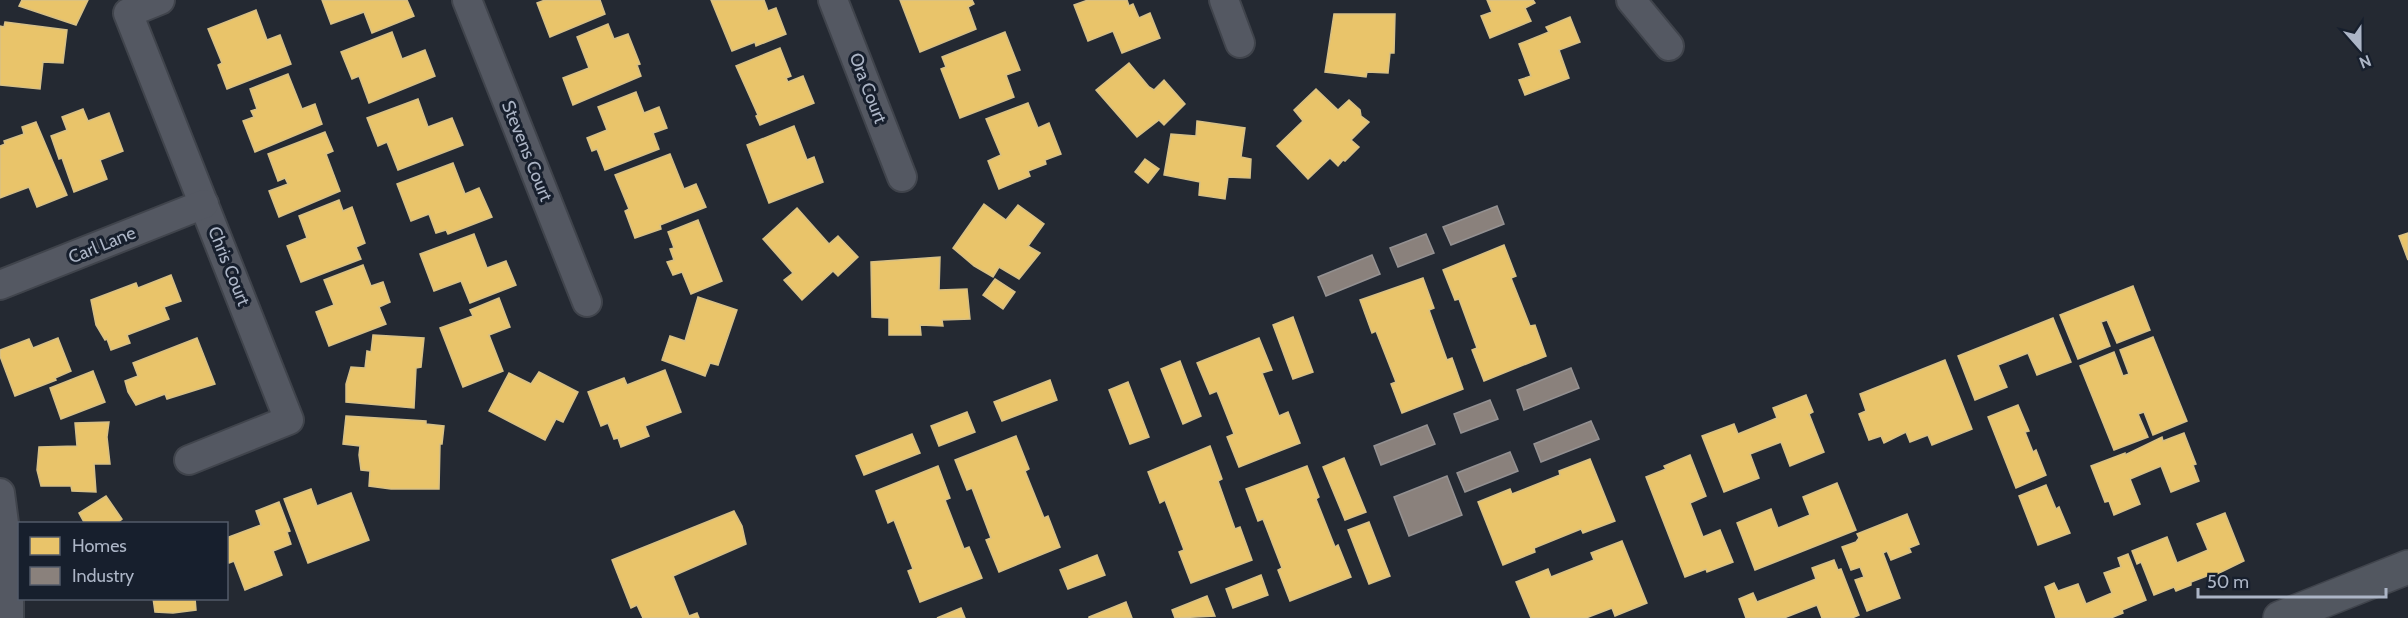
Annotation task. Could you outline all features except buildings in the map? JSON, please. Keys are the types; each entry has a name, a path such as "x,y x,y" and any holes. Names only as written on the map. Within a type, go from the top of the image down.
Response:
{"street":[{"name":"Chris Court","path":"160,0 128,13 289,420 189,460"},
{"name":"Stevens Court","path":"468,0 587,302"},
{"name":"Ora Court","path":"833,0 902,177"},
{"path":"1224,0 1240,43"},
{"path":"1631,0 1669,46"},
{"name":"Carl Lane","path":"0,285 204,204"},
{"path":"0,493 9,561 9,618"},
{"path":"2280,618 2408,567"}]}
